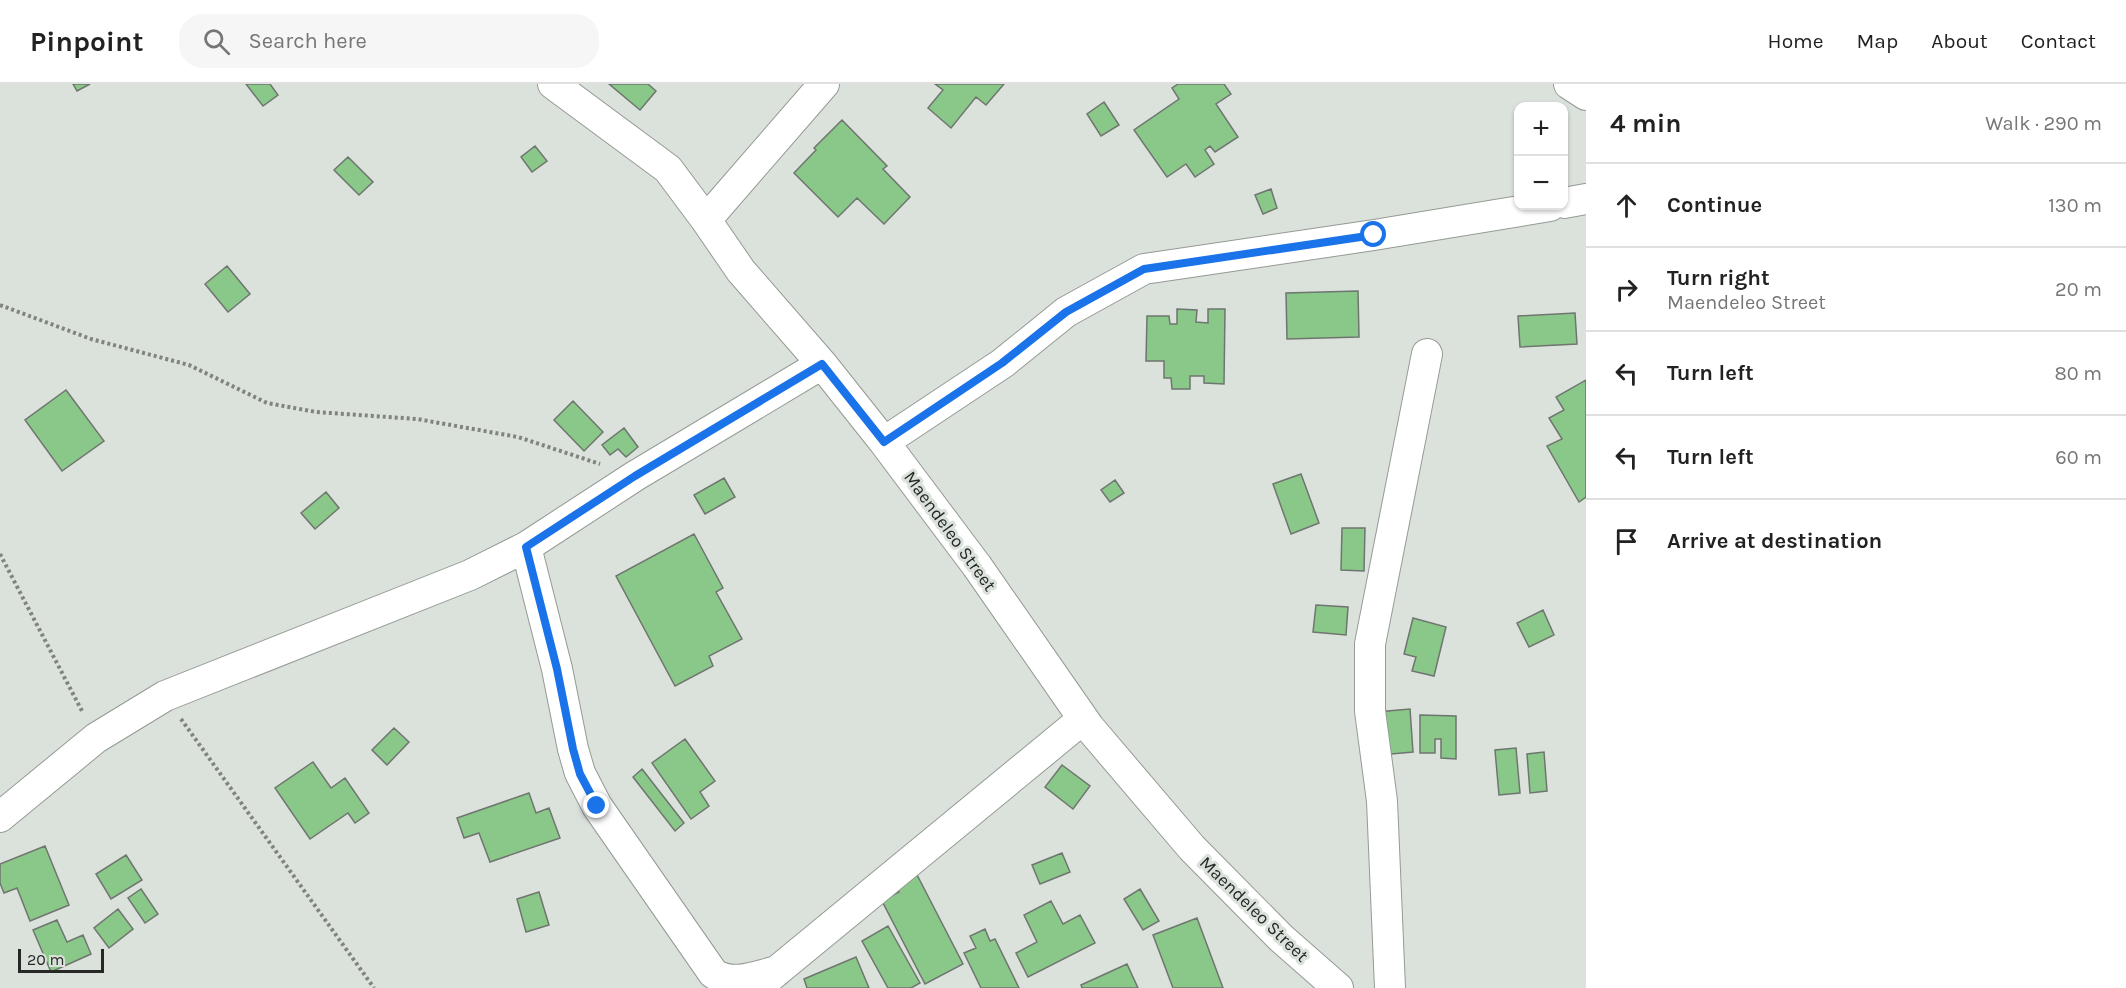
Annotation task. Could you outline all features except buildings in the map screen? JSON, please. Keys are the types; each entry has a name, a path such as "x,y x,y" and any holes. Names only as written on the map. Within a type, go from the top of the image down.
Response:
{"street":[{"name":"Maendeleo Street","path":"553,84 668,169 741,271 822,364 884,442 977,566 1083,719 1192,848 1281,938 1338,988"},
{"path":"706,220 824,84"},
{"path":"1569,84 1586,95"},
{"path":"1568,202 1586,200"},
{"path":"884,442 1002,363 1066,312 1144,269 1526,210"},
{"path":"1390,988 1383,801 1370,711 1370,644 1427,354"},
{"path":"0,817 96,738 165,696 470,575 526,547 635,476 822,364"},
{"path":"526,547 557,669 580,774 597,806 713,973 722,979 767,980 1083,719"}],"path":[{"path":"0,305 91,339 189,365 267,403 316,412 417,419 518,437 635,476"},
{"path":"0,554 96,738"},
{"path":"165,696 270,846 374,988"}],"route":[{"path":"597,806 580,774 573,749 557,669 526,547 635,476 822,364 884,442 1002,363 1066,312 1144,269 1374,235"}]}
